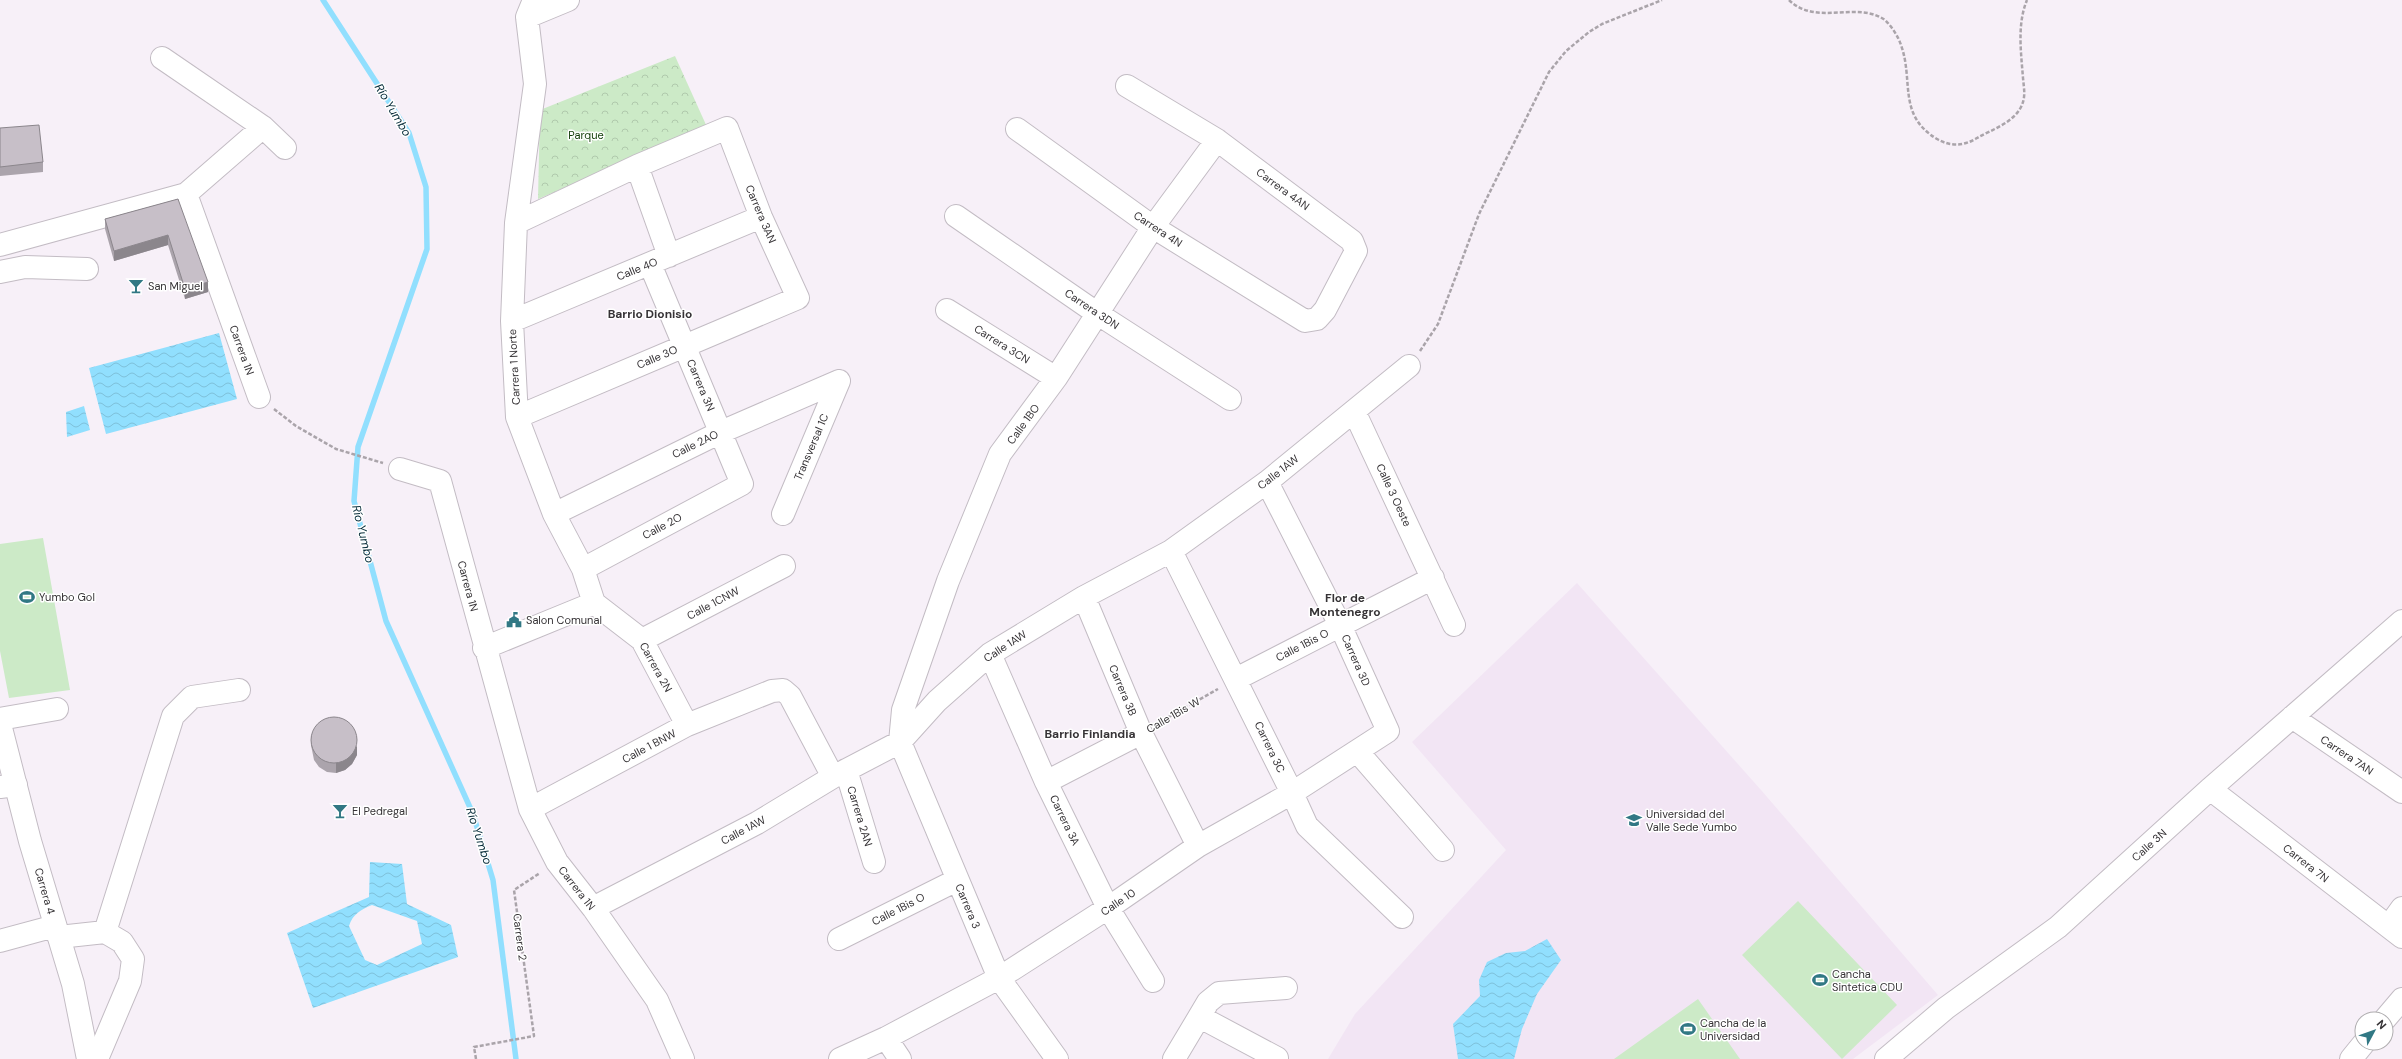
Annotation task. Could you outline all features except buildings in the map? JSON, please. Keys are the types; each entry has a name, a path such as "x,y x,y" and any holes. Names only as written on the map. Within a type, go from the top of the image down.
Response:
{"street":[{"path":"530,8 568,0"},
{"name":"Carrera 1 Norte","path":"530,8 535,84 516,223 512,321 517,417 554,514 583,569 594,603"},
{"path":"162,58 263,127 285,148"},
{"name":"Carrera 4AN","path":"1127,86 1217,140 1352,241 1356,251 1325,310 1317,318 1305,321"},
{"path":"0,245 186,194 263,127"},
{"name":"Carrera 3AN","path":"636,166 727,128 761,217 798,298"},
{"name":"Carrera 4N","path":"1017,129 1153,227 1305,321"},
{"name":"Calle 1BO","path":"900,742 903,710 948,581 1000,454 1056,378 1153,227 1217,140"},
{"path":"516,223 636,166"},
{"name":"Carrera 3N","path":"636,166 684,345 742,484"},
{"name":"Carrera 1N","path":"186,194 259,397"},
{"name":"Carrera 3DN","path":"956,216 1098,314 1230,399"},
{"name":"Calle 4O","path":"512,321 761,217"},
{"path":"0,272 25,267 87,269"},
{"name":"Calle 3O","path":"517,417 798,298"},
{"name":"Carrera 3CN","path":"947,310 1056,378"},
{"name":"Calle 1AW","path":"593,908 757,823 839,774 900,742 937,700 990,654 1084,597 1171,551 1267,482 1409,366"},
{"name":"Calle 2AO","path":"554,514 721,432 839,381"},
{"name":"Transversal 1C","path":"784,514 839,381"},
{"name":"Calle 3 Oeste","path":"1354,411 1433,578"},
{"name":"Carrera 1N","path":"400,469 440,481 484,648 530,809 557,862 593,908 657,1000 683,1059"},
{"name":"Carrera 3D","path":"1267,482 1340,625 1388,731"},
{"name":"Calle 2O","path":"583,569 742,484"},
{"name":"Carrera 3C","path":"1171,551 1292,792 1307,826 1402,917"},
{"name":"Calle 1CNW","path":"642,640 784,566"},
{"path":"1433,578 1454,625"},
{"name":"Calle 1Bis O","path":"1236,679 1433,578"},
{"name":"Carrera 3B","path":"1084,597 1141,733 1198,846"},
{"path":"484,648 594,603"},
{"name":"Carrera 2N","path":"594,603 642,640 687,725"},
{"name":"Calle 3N","path":"1886,1059 1946,1008 2058,927 2210,789 2402,621"},
{"name":"Carrera 3A","path":"990,654 1046,782 1108,908 1153,981"},
{"path":"105,932 173,716 192,697 238,690"},
{"name":"Carrera 2AN","path":"772,691 783,690 790,696 839,774 874,862"},
{"name":"Calle 1 BNW","path":"530,809 687,725 772,691"},
{"path":"0,719 57,709"},
{"name":"Carrera 7AN","path":"2292,717 2402,792"},
{"name":"Carrera 4","path":"0,724 8,786 57,931 73,984 88,1059"},
{"name":"Calle 10","path":"840,1059 886,1038 999,978 1108,908 1198,846 1292,792 1388,731"},
{"name":"Calle 1Bis W","path":"1046,782 1141,733"},
{"name":"Carrera 3","path":"900,742 999,978 1057,1059"},
{"path":"1357,750 1443,850"},
{"name":"Carrera 7N","path":"2210,789 2395,932"},
{"name":"Calle 1Bis O","path":"839,939 957,880"},
{"path":"2395,932 2402,908"},
{"path":"0,941 57,931 105,932 122,942 133,959 130,981 97,1059"},
{"path":"1174,1059 1208,1002 1218,993 1286,988"},
{"path":"2392,1011 2402,999"},
{"path":"1200,1017 1277,1058"},
{"path":"886,1038 900,1059"},
{"path":"2351,1059 2358,1051"}],"path":[{"path":"1409,366 1438,324 1479,214 1549,72 1566,51 1589,32 1602,24 1662,0"},
{"path":"1789,0 1798,6 1813,11 1840,8"},
{"path":"1860,8 1875,13 1883,18 1896,34 1904,56 1908,100 1917,121 1932,136 1948,144 1963,145 2011,119 2021,108 2025,89 2021,19 2027,0"},
{"path":"259,397 296,426 336,449 400,469"},
{"name":"Calle 1Bis W","path":"1141,733 1236,679"},
{"name":"Carrera 2","path":"476,1059 474,1047 534,1036 514,890 557,862"}],"shaded area":[{"name":"Universidad del Valle Sede Yumbo","path":"1577,583 1761,790 1938,995 1853,1059 1328,1059 1355,1014 1506,850 1412,742"}],"green space":[{"name":"Parque","path":"675,56 707,127 538,199 540,110"},
{"name":"Yumbo Gol","path":"43,538 70,690 9,698 0,651 0,544"},
{"name":"Cancha Sintetica CDU","path":"1798,901 1897,1005 1842,1059 1742,955"},
{"name":"Cancha de la Universidad","path":"1698,999 1740,1059 1614,1059"}],"water":[{"path":"219,333 237,399 106,434 89,368"},
{"path":"84,406 90,430 67,437 66,412"},
{"path":"370,862 402,864 407,904 451,925 458,957 313,1008 287,933 369,897","holes":["372,905 417,921 422,944 377,965 365,960 349,926 353,918 358,913"]},
{"path":"1547,939 1561,960 1537,994 1522,1029 1514,1059 1458,1059 1453,1024 1480,996 1479,980 1487,962 1506,953 1525,951"}],"waterway":[{"name":"Río Yumbo","path":"323,0 409,133 426,187 427,249 358,447 354,501 386,621 473,814 493,880 516,1059"}],"place":[{"name":"San Miguel","path":"136,286"},
{"name":"Yumbo Gol","path":"27,597"},
{"name":"Salon Comunal","path":"514,620"},
{"name":"El Pedregal","path":"340,811"},
{"name":"Universidad del Valle Sede Yumbo","path":"1634,820"},
{"name":"Cancha Sintetica CDU","path":"1820,980"},
{"name":"Cancha de la Universidad","path":"1688,1029"}],"district":[{"name":"Barrio Dionisio","path":"650,314"},
{"name":"Flor de Montenegro","path":"1345,605"},
{"name":"Barrio Finlandia","path":"1090,734"}]}
